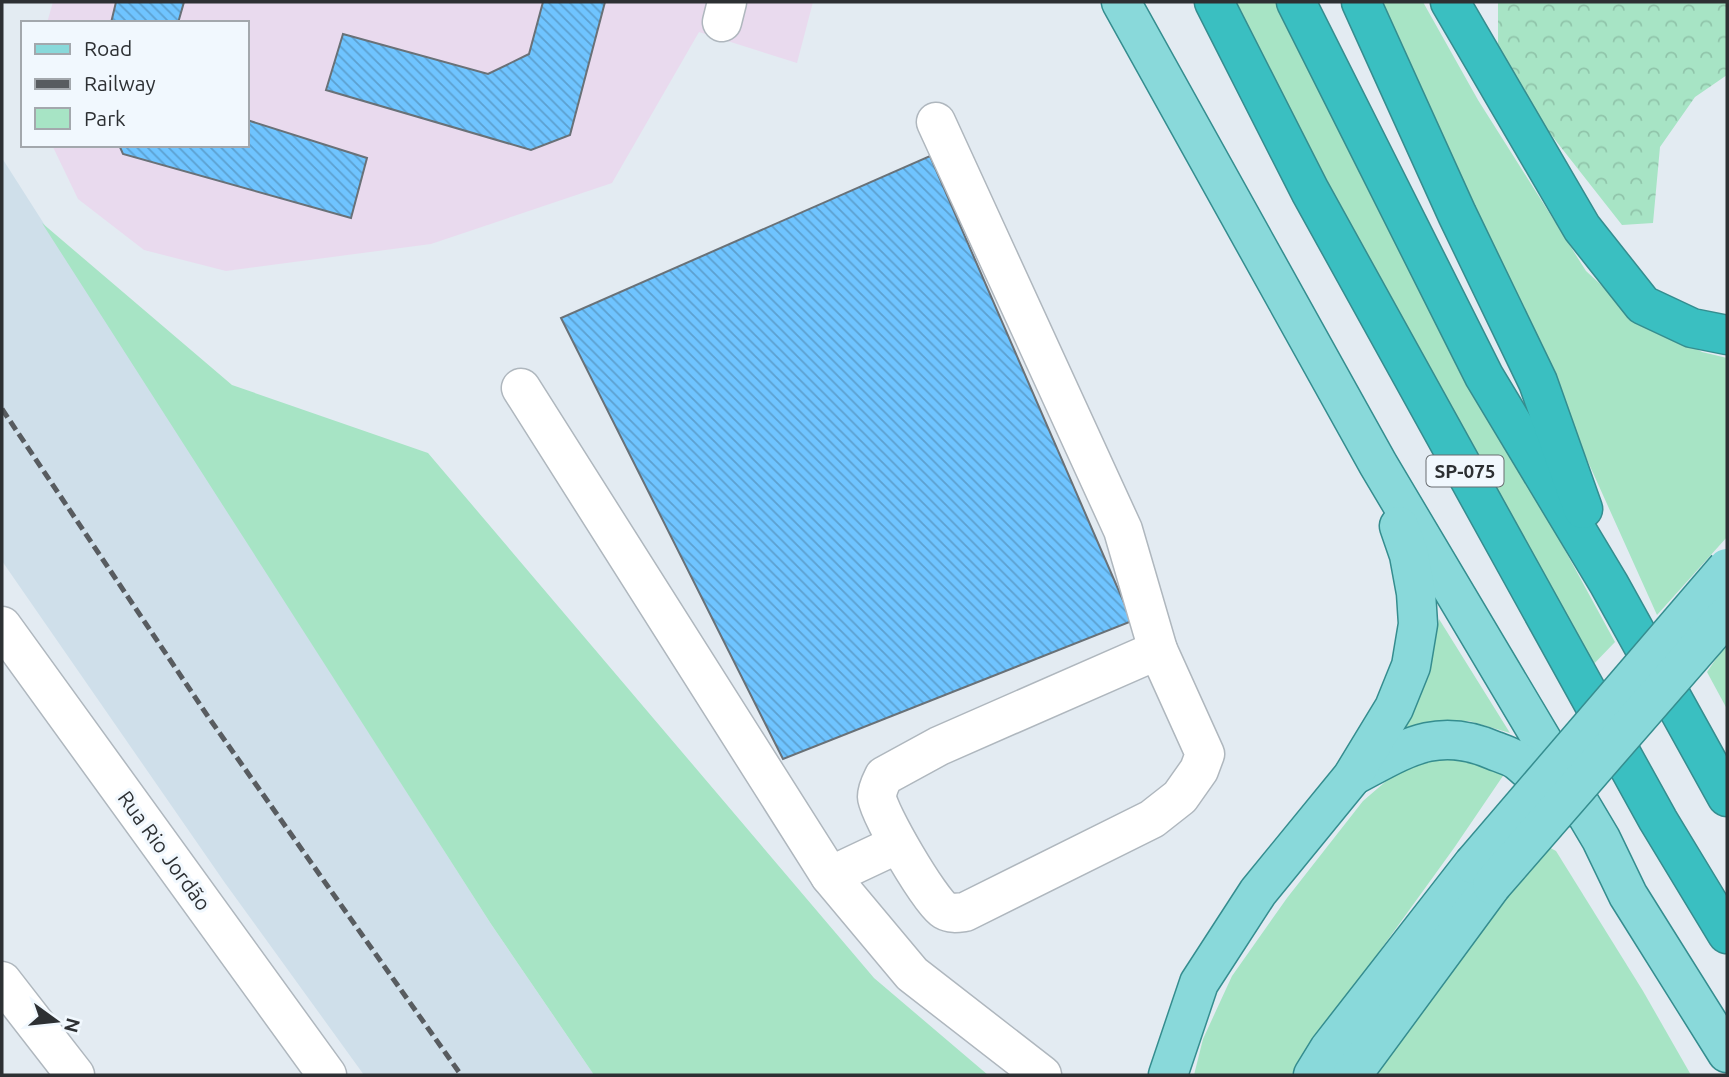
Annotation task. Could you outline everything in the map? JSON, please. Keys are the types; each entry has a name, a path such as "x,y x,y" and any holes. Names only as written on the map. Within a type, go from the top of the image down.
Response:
{"highway":[{"name":"SP-075","path":"1214,2 1317,203 1658,820 1727,934"},
{"name":"SP-075","path":"1296,2 1484,376 1609,584 1727,797"},
{"path":"1361,2 1457,214 1538,382 1609,584"},
{"path":"1450,2 1582,228 1643,305 1692,328 1727,335"}],"main road":[{"path":"1121,2 1378,464 1601,839 1714,1075"},
{"path":"1168,1075 1199,983 1258,892 1352,777 1394,708 1411,666 1418,624 1416,593 1409,555 1378,464"},
{"path":"1352,1075 1483,874 1727,568"},
{"path":"1313,1075 1329,1049 1483,874 1727,615"},
{"path":"1352,777 1403,750 1435,740 1456,738 1477,742 1517,760 1601,839"},
{"path":"1628,895 1727,1054"}],"street":[{"path":"936,122 1123,530 1158,650 1205,754 1199,770 1180,797 1152,819 965,912 953,913 937,905 898,844 877,798 884,776 939,746 1158,650"},
{"path":"521,388 830,876 912,974 1042,1075"},
{"name":"Rua Rio Jordão","path":"2,626 327,1075"},
{"path":"830,876 898,844"},
{"path":"2,981 75,1075"}],"shaded area":[{"path":"53,2 813,2 797,63 699,32 612,183 431,244 226,271 144,250 78,199 53,147 248,147 248,21 48,21"},
{"path":"2,158 491,924 594,1075 364,1075 225,883 2,561"}],"green space":[{"path":"1231,2 1276,2 1404,255 1615,642 1588,670 1378,288"},
{"path":"1381,2 1423,2 1478,100 1586,271 1638,319 1702,352 1727,358 1727,537 1657,615"},
{"path":"1498,2 1727,2 1727,75 1695,97 1660,147 1653,223 1622,225 1498,67"},
{"path":"42,223 232,385 428,453 874,978 988,1075 594,1075 491,924"},
{"path":"1439,619 1510,733 1469,721 1436,722 1401,732 1429,676"},
{"path":"1727,643 1727,709 1707,672"},
{"path":"1445,749 1507,770 1340,1006 1299,1075 1194,1075 1203,1039 1232,976 1287,898 1363,801 1406,764"},
{"path":"1545,845 1556,851 1643,991 1691,1075 1367,1075"}],"building":[{"path":"116,2 184,2 179,21 111,21"},
{"path":"543,2 605,2 570,135 531,150 326,90 343,34 488,74 529,54"},
{"path":"248,120 367,158 351,218 123,154 120,147 248,147"},
{"path":"930,156 1132,621 783,759 561,318"}],"railway":[{"path":"2,409 209,718 461,1075"}]}
